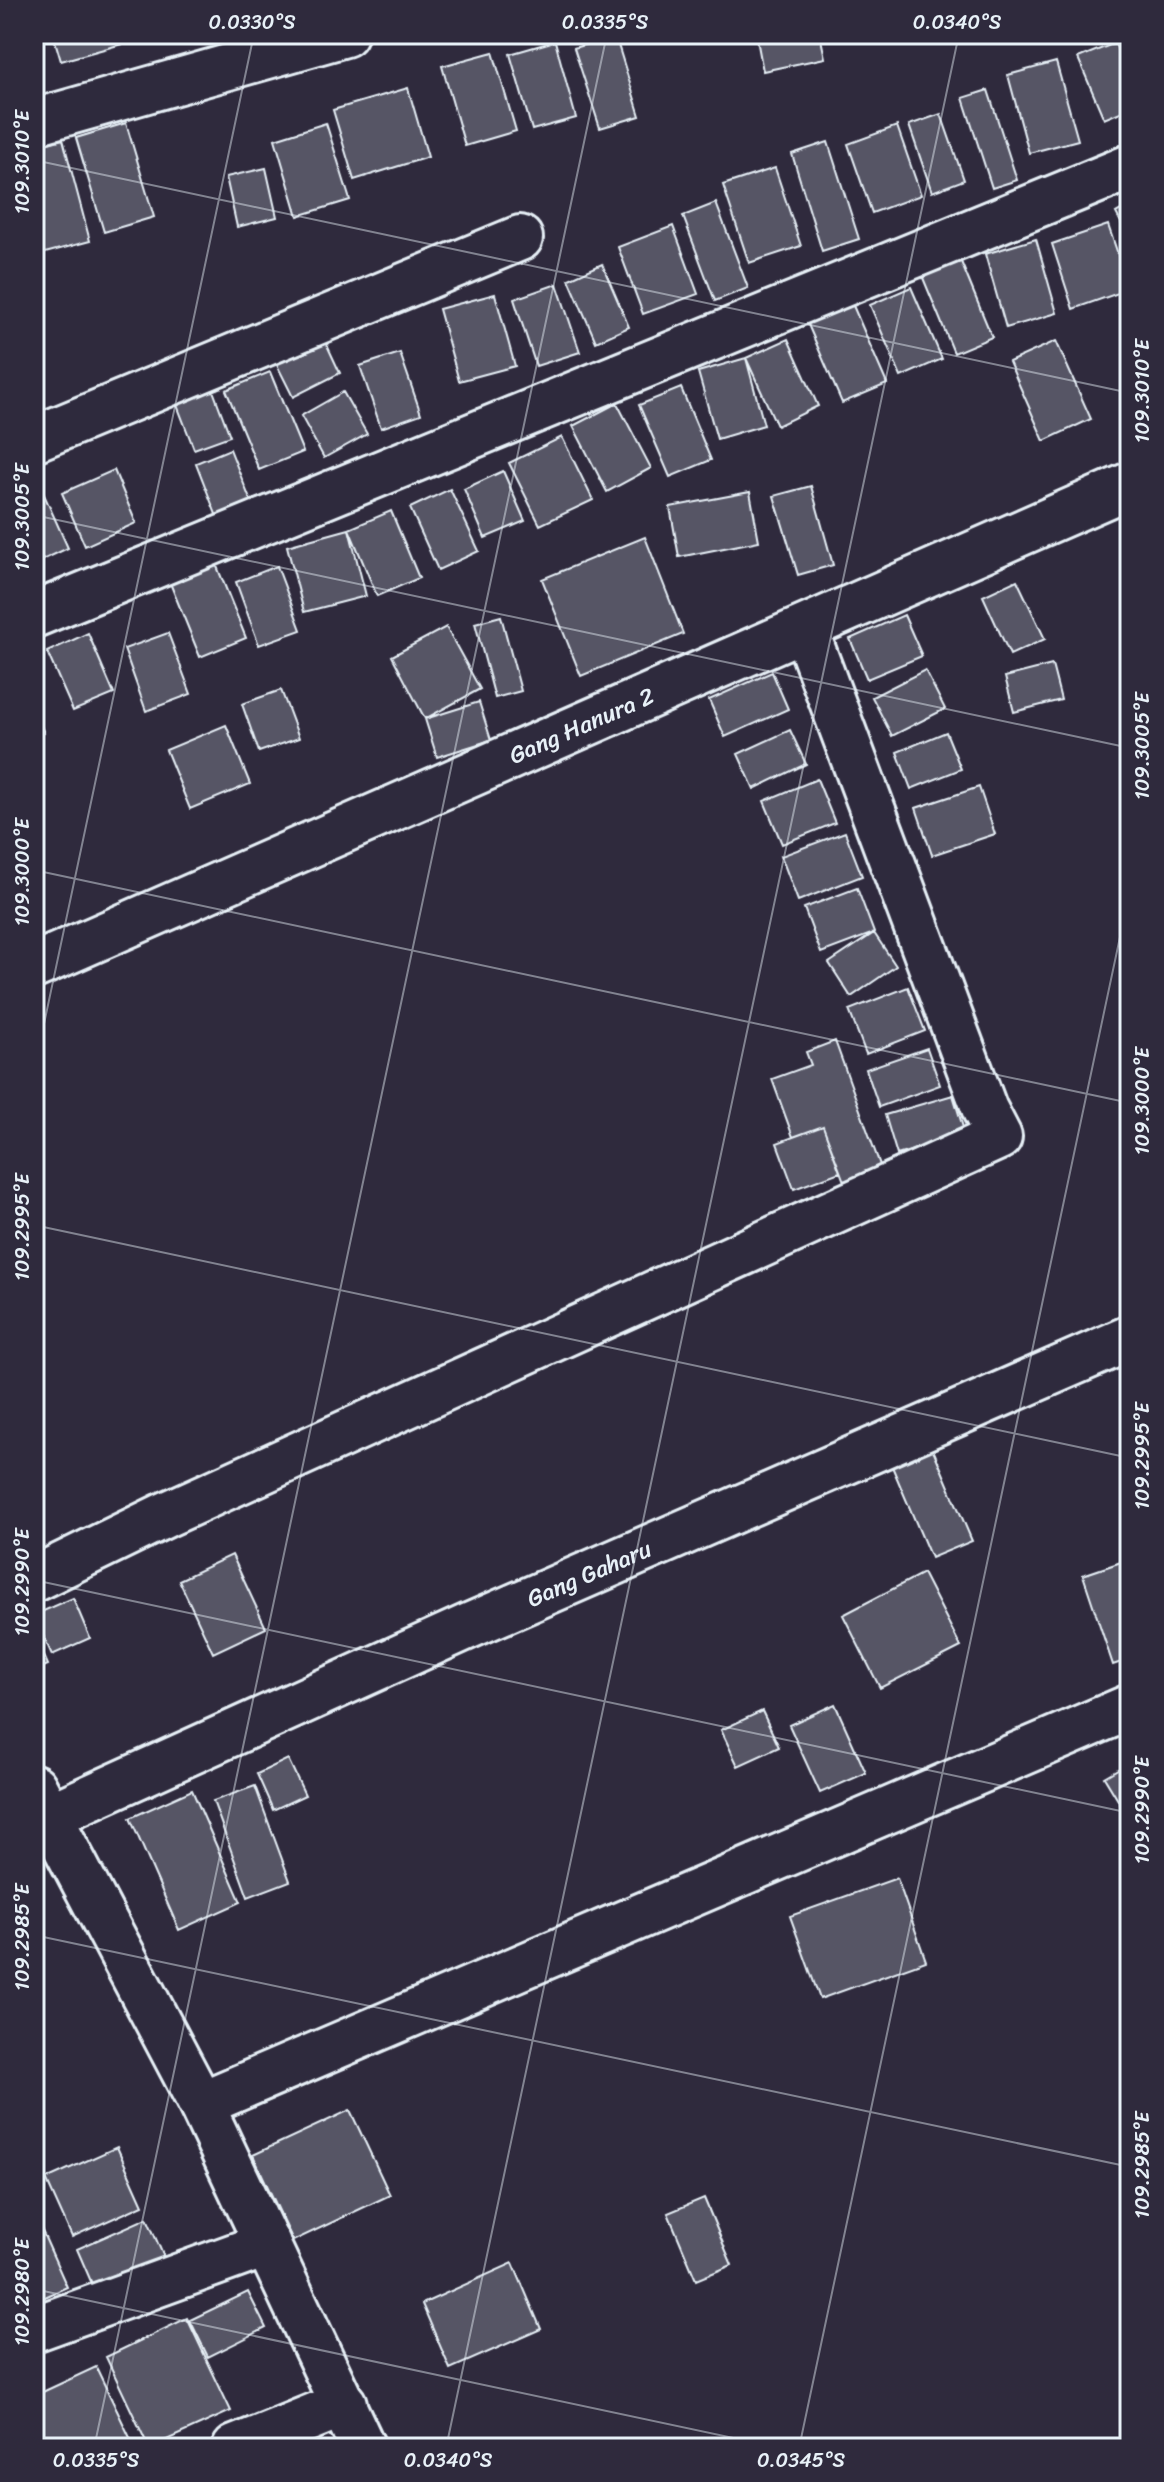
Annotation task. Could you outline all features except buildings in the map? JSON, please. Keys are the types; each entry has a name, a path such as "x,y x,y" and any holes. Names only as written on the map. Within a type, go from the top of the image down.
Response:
{"street":[{"path":"34,122 345,34"},
{"path":"34,615 1130,167"},
{"path":"34,439 520,238"},
{"name":"Gang Hanura 2","path":"34,966 1130,485"},
{"path":"34,1579 165,1515 999,1137 980,1095 805,629"},
{"name":"Gang Gaharu","path":"42,1801 469,1626 1130,1338"},
{"path":"201,2104 1130,1707"},
{"path":"42,1801 201,2104 363,2448"},
{"path":"34,2329 268,2244"},
{"path":"235,2448 344,2404"}]}
